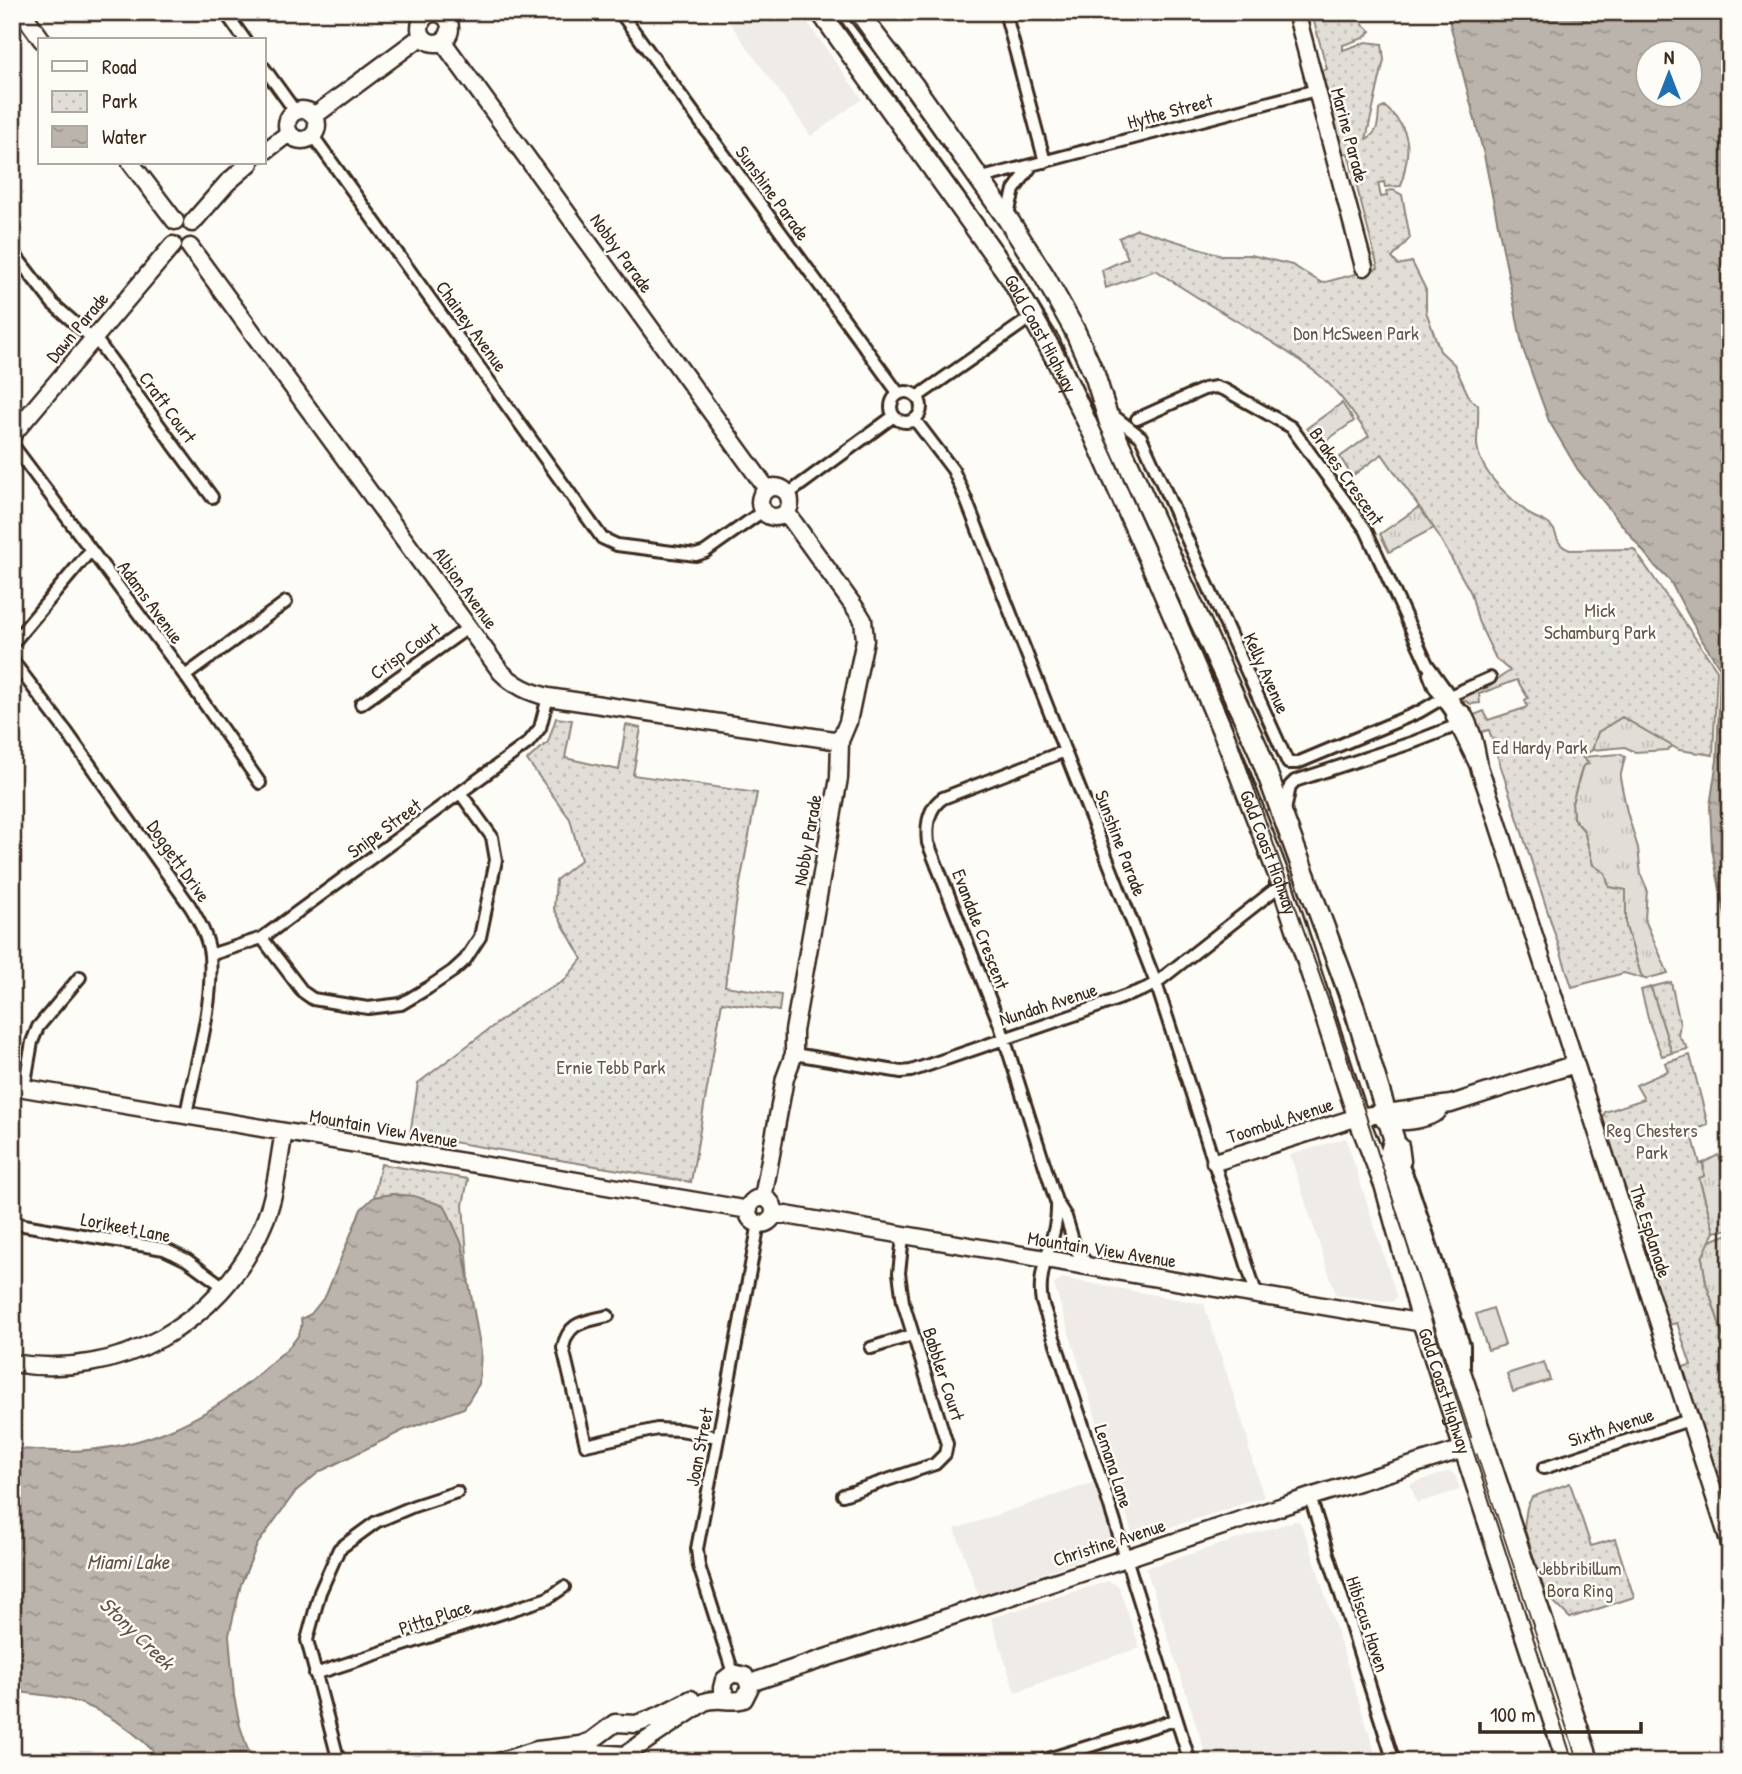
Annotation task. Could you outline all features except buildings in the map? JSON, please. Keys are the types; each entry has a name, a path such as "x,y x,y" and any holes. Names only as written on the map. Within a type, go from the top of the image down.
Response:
{"highway":[{"name":"Gold Coast Highway","path":"821,12 981,234 1033,316 1093,433 1153,568 1228,744 1282,884 1358,1117 1385,1186 1423,1323 1567,1762"},
{"name":"Gold Coast Highway","path":"857,12 913,85 1007,218 1074,329 1095,376 1106,410 1258,749 1354,1007 1462,1377 1589,1762"}],"street":[{"path":"22,12 41,38"},
{"path":"225,12 244,38"},
{"name":"Sunshine Parade","path":"620,12 899,394"},
{"path":"1005,12 1049,161"},
{"name":"Marine Parade","path":"1296,12 1364,267"},
{"path":"425,14 452,16 449,33 443,41 432,43 422,36 420,26 425,14"},
{"path":"314,116 422,36"},
{"name":"Nobby Parade","path":"443,41 767,489"},
{"path":"266,71 295,111"},
{"name":"Hythe Street","path":"978,179 1316,90"},
{"path":"295,111 307,111 314,116 317,123 313,135 306,140 299,140 289,133 287,122 295,111"},
{"path":"266,150 289,133"},
{"name":"Chainey Avenue","path":"313,135 602,538 617,545 696,555 705,552 763,511"},
{"path":"132,164 174,221"},
{"path":"192,223 227,183 249,164"},
{"path":"1007,218 1014,190 1032,165"},
{"path":"184,219 192,223 195,232 190,247 180,249 173,245 170,230 174,221 184,219"},
{"name":"Dawn Parade","path":"12,435 173,245"},
{"name":"Albion Avenue","path":"190,247 468,627 508,678 521,688 548,697 840,741"},
{"name":"Craft Court","path":"12,251 52,304 94,339 212,497"},
{"path":"917,397 1033,316"},
{"name":"Brakes Crescent","path":"1137,419 1213,387 1225,390 1288,424 1366,530 1427,664 1432,682 1447,697 1460,719"},
{"path":"908,392 917,397 921,411 915,419 901,422 894,416 891,407 899,394 908,392"},
{"name":"Kelly Avenue","path":"1106,410 1140,438 1288,763 1297,764 1420,712 1490,678"},
{"path":"788,494 894,416"},
{"name":"Sunshine Parade","path":"915,419 953,470 1156,983 1257,1296"},
{"name":"Adams Avenue","path":"12,443 185,676 260,783"},
{"path":"776,487 788,494 791,503 786,512 774,517 763,511 760,502 767,489 776,487"},
{"name":"Nobby Parade","path":"763,1198 785,1079 794,1054 794,1031 839,778 840,741 848,722 865,640 863,620 786,512"},
{"path":"12,644 91,550"},
{"path":"185,676 286,602"},
{"name":"Crisp Court","path":"362,704 468,627"},
{"name":"Doggett Drive","path":"12,660 66,731 190,906 204,933 210,954 208,1001 186,1115"},
{"name":"Snipe Street","path":"210,954 261,938 461,794 536,735 548,697"},
{"path":"1284,817 1291,784 1295,781 1414,742 1460,719"},
{"name":"The Esplanade","path":"1460,719 1476,741 1480,771 1730,1544"},
{"name":"Evandale Crescent","path":"1065,751 943,798 936,803 926,831 928,843 1004,1037 1056,1201 1066,1217 1076,1250 1091,1269"},
{"path":"261,938 295,983 313,999 368,1008 385,1008 401,1004 437,983 465,960 476,946 483,927 496,860 492,837 461,794"},
{"name":"Nundah Avenue","path":"794,1054 901,1072 911,1071 1119,999 1156,983 1282,884"},
{"path":"18,1087 38,1027 80,977"},
{"path":"1358,1117 1387,1116 1451,1104 1575,1064"},
{"name":"Mountain View Avenue","path":"18,1087 748,1210"},
{"path":"1399,1164 1407,1134 1428,1117 1451,1104"},
{"path":"1387,1116 1407,1122 1428,1117"},
{"name":"Toombul Avenue","path":"1215,1163 1358,1117"},
{"path":"12,1363 74,1366 128,1354 182,1327 205,1308 243,1263 264,1224 272,1198 284,1132"},
{"path":"763,1198 772,1205 774,1213 766,1222 759,1223 750,1217 748,1210 755,1200 763,1198"},
{"name":"Evandale Crescent","path":"1045,1261 1056,1227 1056,1201"},
{"name":"Mountain View Avenue","path":"774,1213 1091,1269 1423,1323"},
{"name":"Lorikeet Lane","path":"12,1223 164,1249 187,1259 224,1287"},
{"name":"Joan Street","path":"727,1685 697,1549 759,1223"},
{"name":"Babbler Court","path":"843,1495 935,1464 945,1454 946,1436 912,1335 900,1280 904,1237"},
{"name":"Lemana Lane","path":"1045,1261 1039,1283 1041,1302 1097,1466 1189,1762"},
{"path":"608,1316 572,1326 565,1336 563,1348 586,1445 657,1429 718,1437"},
{"path":"871,1348 912,1335"},
{"name":"Sixth Avenue","path":"1544,1468 1689,1420"},
{"name":"Christine Avenue","path":"727,1685 736,1702 744,1699 750,1692 750,1683 1310,1497 1483,1443"},
{"path":"339,1762 307,1640 320,1592 339,1549 376,1522 457,1492"},
{"name":"Hibiscus Haven","path":"1310,1497 1394,1762"},
{"name":"Pitta Place","path":"315,1674 548,1598 564,1587"},
{"path":"498,1762 537,1749 580,1745 598,1737 615,1723 636,1724 745,1676 750,1683"},
{"path":"569,1762 595,1753 625,1754 727,1685"},
{"path":"1041,1761 1175,1720"},
{"path":"625,1754 636,1733 627,1723"},
{"path":"606,1731 604,1745 625,1754"}],"shaded area":[{"path":"722,12 800,12 862,99 811,136"},
{"path":"1346,1138 1397,1297 1392,1302 1336,1295 1290,1155"},
{"path":"1062,1278 1204,1304 1264,1497 1140,1537 1132,1533 1054,1285"},
{"path":"1450,1471 1455,1475 1460,1490 1417,1503 1410,1484"},
{"path":"1098,1481 1119,1545 979,1597 955,1529"},
{"path":"1295,1521 1300,1522 1309,1543 1378,1762 1208,1762 1146,1568"},
{"path":"1108,1581 1118,1585 1140,1648 1083,1666 1015,1693 991,1618"}],"green space":[{"path":"1359,12 1363,25 1371,31 1364,38 1343,45 1343,50 1366,42 1382,44 1384,60 1366,139 1376,130 1379,110 1384,106 1401,125 1407,143 1401,186 1385,187 1384,182 1378,183 1381,197 1387,196 1386,191 1393,190 1402,195 1410,238 1392,258 1398,265 1412,262 1426,290 1426,311 1440,351 1454,364 1470,399 1478,405 1477,444 1489,474 1530,515 1551,526 1564,547 1570,550 1634,549 1717,670 1713,755 1679,750 1622,717 1598,732 1592,750 1582,757 1589,764 1582,768 1572,803 1573,818 1584,831 1593,865 1605,873 1609,887 1626,890 1626,927 1641,975 1645,979 1624,973 1572,987 1489,730 1477,733 1472,718 1484,711 1488,720 1525,708 1525,700 1528,698 1517,680 1479,694 1480,703 1471,704 1459,698 1510,671 1496,659 1478,621 1471,593 1434,528 1382,454 1352,476 1340,457 1369,436 1345,403 1325,380 1299,360 1156,270 1106,288 1102,270 1128,258 1119,238 1137,229 1221,255 1251,255 1292,265 1322,283 1378,268 1348,153 1340,154 1318,72 1327,69 1313,18 1305,19 1303,14"},
{"path":"1342,403 1354,421 1320,445 1307,428"},
{"path":"1419,507 1434,528 1389,552 1380,534"},
{"path":"1622,717 1673,746 1667,750 1635,752 1625,747 1592,750 1598,732"},
{"name":"Ernie Tebb Park","path":"556,718 572,720 565,758 619,770 626,725 641,728 633,775 757,793 736,905 725,986 781,995 779,1011 722,1002 691,1182 410,1135 418,1083 525,1002 564,981 582,959 554,909 556,880 581,860 570,819 527,760 548,742"},
{"path":"1620,754 1625,757 1620,778 1638,848 1641,875 1647,889 1645,920 1668,973 1645,979 1641,975 1626,927 1626,890 1609,887 1593,865 1584,831 1573,818 1572,803 1582,768 1589,764 1582,757"},
{"path":"1671,982 1680,1024 1678,1035 1688,1049 1672,1053 1651,987"},
{"path":"1651,987 1672,1053 1662,1056 1641,990"},
{"name":"Reg Chesters Park","path":"1690,1055 1708,1125 1691,1131 1700,1164 1703,1163 1704,1176 1699,1178 1714,1232 1702,1258 1706,1283 1730,1357 1730,1489 1726,1477 1718,1479 1682,1367 1691,1365 1677,1323 1668,1325 1602,1121 1605,1112 1644,1099 1636,1085 1668,1071 1665,1063"},
{"path":"1718,1155 1728,1181 1730,1229 1714,1232 1699,1178 1704,1168 1703,1163"},
{"path":"381,1164 468,1179 463,1205 469,1280 462,1244 392,1194 374,1197"},
{"path":"1730,1233 1730,1357 1706,1283 1702,1258 1708,1242"},
{"path":"1493,1308 1505,1345 1488,1350 1476,1314"},
{"path":"1544,1362 1550,1380 1513,1392 1507,1374"},
{"name":"Jebbribillum Bora Ring","path":"1570,1483 1591,1546 1615,1539 1634,1597 1570,1618 1545,1593 1524,1527 1527,1507 1532,1497"}],"water":[{"path":"1447,12 1730,12 1730,940 1712,849 1710,806 1717,760 1720,668 1670,581 1578,470 1549,421 1523,349 1484,155"},
{"name":"Miami Lake","path":"392,1194 414,1196 445,1206 462,1244 481,1351 479,1384 464,1408 404,1430 319,1472 296,1491 257,1545 241,1584 229,1635 234,1696 240,1726 252,1762 163,1762 132,1732 94,1709 54,1696 12,1691 12,1449 66,1451 124,1445 178,1426 228,1398 293,1343 300,1331 301,1319 311,1314 326,1295 361,1209 374,1197"}],"tram line":[{"path":"832,12 1002,247 1059,337 1222,697 1335,1019 1573,1762"},
{"path":"847,12 959,169"},
{"path":"1324,957 1347,1023"}],"park label":[{"name":"Don McSween Park","path":"1356,333"},
{"name":"Mick Schamburg Park","path":"1600,621"},
{"name":"Ed Hardy Park","path":"1540,747"}],"water label":[{"name":"Stony Creek","path":"137,1633"}]}
